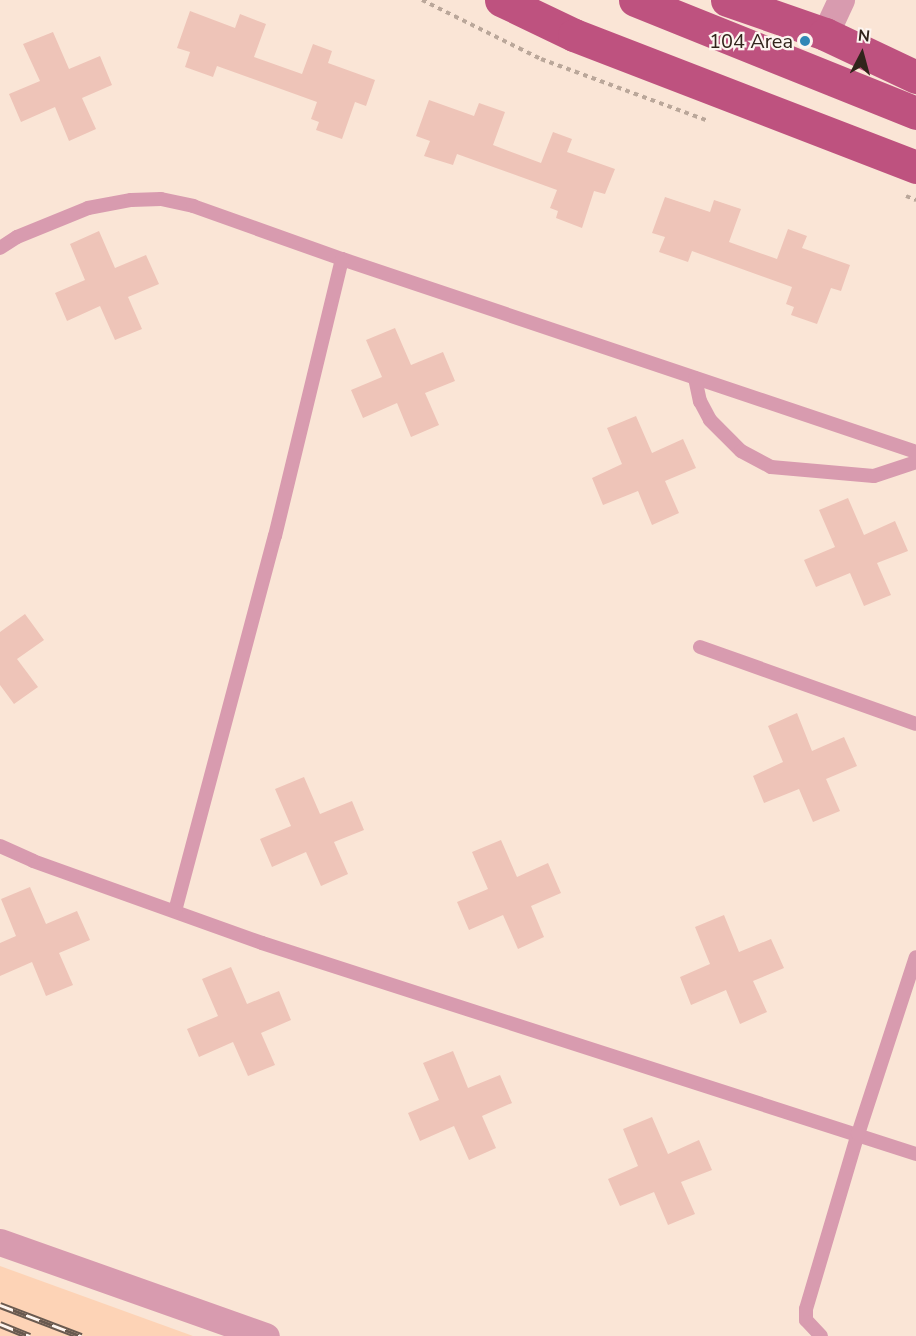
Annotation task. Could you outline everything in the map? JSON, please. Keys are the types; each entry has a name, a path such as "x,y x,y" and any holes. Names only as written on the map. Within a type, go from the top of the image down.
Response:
{"main road":[{"path":"501,0 574,35 916,167"},
{"path":"635,0 916,113"},
{"path":"727,0 825,34 916,77"}],"street":[{"path":"825,34 841,0"},
{"path":"0,1242 266,1336"}],"lane":[{"path":"0,248 17,237 88,208 131,200 161,199 204,209 342,259 916,452"},
{"path":"175,911 275,536 342,259"},
{"path":"695,378 700,401 710,420 741,451 771,467 874,476 916,462"},
{"path":"700,647 916,724"},
{"path":"0,846 33,861 429,998 858,1134 916,1155"},
{"path":"821,1336 806,1320 806,1309 858,1134 916,957"}],"shaded area":[{"path":"0,1266 193,1336 0,1336"}],"building":[{"path":"190,11 235,28 240,14 266,24 254,57 302,74 313,44 332,51 328,63 375,80 366,106 355,102 342,139 316,130 319,122 311,119 317,102 217,66 213,77 185,67 190,52 177,48"},
{"path":"53,32 69,69 100,56 112,85 82,98 96,129 69,141 55,107 21,122 9,94 40,81 23,44"},
{"path":"429,100 474,116 479,103 505,112 493,145 541,163 553,132 572,139 567,152 615,169 605,194 594,191 582,228 556,218 558,211 550,208 557,190 457,154 453,165 424,156 430,141 416,136"},
{"path":"665,197 710,212 714,200 741,209 729,242 777,259 788,229 807,236 802,248 850,265 841,291 831,288 817,324 791,315 794,307 786,304 792,287 692,251 688,262 659,252 665,237 652,233"},
{"path":"99,231 115,268 146,255 159,284 128,297 142,329 115,340 100,306 67,321 55,293 85,280 70,244"},
{"path":"395,328 411,365 443,352 455,381 425,393 439,425 411,437 397,403 363,418 351,390 382,377 366,340"},
{"path":"636,416 652,453 683,439 696,468 665,481 679,513 652,525 638,491 603,505 592,478 622,464 607,428"},
{"path":"848,498 864,535 895,521 908,551 877,563 891,595 864,606 850,573 816,587 804,560 835,547 819,510"},
{"path":"25,614 44,640 17,659 38,687 14,704 0,685 0,632"},
{"path":"797,713 812,751 844,737 857,766 826,779 840,811 813,822 799,789 764,803 753,776 783,762 768,726"},
{"path":"304,777 320,814 352,801 364,830 334,842 348,874 321,886 306,852 272,867 260,839 291,826 275,789"},
{"path":"501,840 517,877 548,863 561,893 531,906 544,937 518,949 503,915 469,930 457,902 488,889 472,852"},
{"path":"30,887 46,924 77,911 90,940 59,953 73,985 46,996 32,962 0,976 0,943 16,936 1,899"},
{"path":"724,915 739,952 771,939 784,968 753,981 767,1012 740,1024 726,990 691,1005 680,977 710,964 695,927"},
{"path":"231,967 247,1004 279,991 291,1020 261,1033 275,1065 248,1076 233,1042 199,1057 187,1029 218,1016 202,979"},
{"path":"453,1051 468,1088 500,1075 512,1103 482,1116 496,1148 469,1160 454,1126 420,1141 408,1113 439,1100 423,1063"},
{"path":"652,1117 668,1154 699,1140 712,1170 681,1182 695,1214 668,1225 654,1192 620,1206 608,1179 638,1166 623,1129"}],"railway":[{"path":"0,1305 81,1336"},
{"path":"0,1324 30,1336"}],"place":[{"name":"104 Area","path":"805,41"}]}
